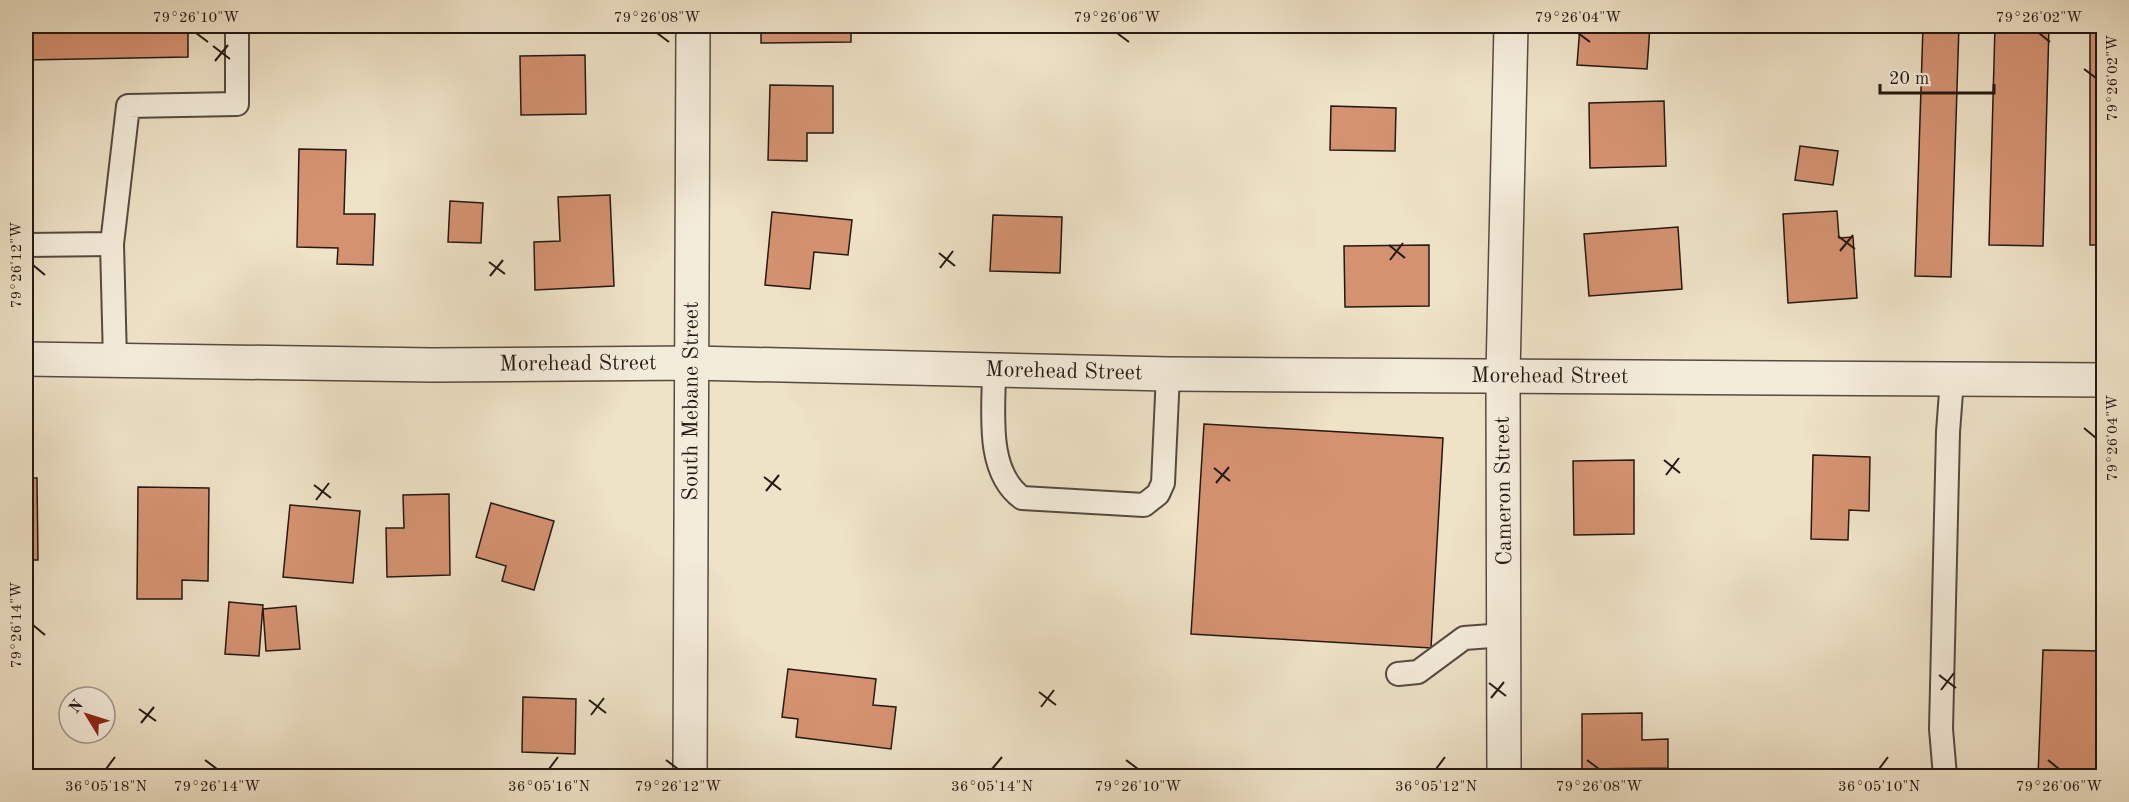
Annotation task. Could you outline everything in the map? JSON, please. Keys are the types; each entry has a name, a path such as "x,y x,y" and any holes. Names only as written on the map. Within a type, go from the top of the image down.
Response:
{"street":[{"name":"South Mebane Street","path":"690,777 693,26"},
{"name":"Cameron Street","path":"1504,777 1503,374 1511,26"},
{"name":"Morehead Street","path":"26,359 432,365 693,363 1168,374 1503,374 2103,380"}],"lane":[{"path":"115,360 112,244 128,106 237,105 237,26"},
{"path":"26,244 112,244"},
{"path":"994,370 994,438 1004,477 1012,490 1022,498 1144,505 1158,494 1163,483 1168,374"},
{"path":"1945,777 1941,729 1948,432 1952,379"},
{"path":"1398,674 1418,672 1464,638 1505,635"}],"building":[{"path":"26,26 188,26 188,57 26,60"},
{"path":"761,26 851,26 851,42 761,43"},
{"path":"1580,26 1650,26 1647,69 1577,65"},
{"path":"1923,26 1959,26 1951,277 1915,276"},
{"path":"1995,26 2049,26 2043,246 1989,245"},
{"path":"2090,26 2104,26 2104,245 2090,245"},
{"path":"585,55 586,114 521,115 520,56"},
{"path":"770,85 833,86 833,133 807,133 807,161 768,160"},
{"path":"1664,101 1666,166 1590,168 1589,103"},
{"path":"1331,106 1396,108 1395,151 1330,150"},
{"path":"1800,146 1838,151 1833,185 1795,180"},
{"path":"299,149 346,150 344,214 375,214 373,265 337,264 338,248 297,247"},
{"path":"610,195 614,286 535,290 534,242 560,241 558,197"},
{"path":"450,201 483,203 481,243 448,242"},
{"path":"1837,211 1839,238 1853,237 1857,298 1788,303 1783,214"},
{"path":"772,212 852,220 848,255 814,252 810,289 765,285"},
{"path":"993,215 1062,217 1060,273 990,271"},
{"path":"1678,227 1682,289 1589,296 1584,234"},
{"path":"1429,245 1429,306 1345,307 1344,246"},
{"path":"1204,424 1443,438 1431,648 1191,634"},
{"path":"1813,455 1870,457 1869,511 1849,510 1848,540 1811,539"},
{"path":"1634,460 1634,534 1574,535 1573,461"},
{"path":"26,478 37,478 38,560 26,560"},
{"path":"138,487 209,488 208,581 182,580 182,599 137,599"},
{"path":"449,494 450,575 387,577 386,528 404,528 403,495"},
{"path":"491,503 554,521 534,590 502,581 506,566 476,557"},
{"path":"290,505 360,511 353,583 283,577"},
{"path":"229,602 263,605 259,656 225,654"},
{"path":"296,606 300,649 266,651 263,609"},
{"path":"2043,650 2104,651 2104,776 2038,776"},
{"path":"788,669 876,679 873,705 896,707 891,749 796,737 798,719 782,717"},
{"path":"523,697 576,699 575,754 522,752"},
{"path":"1642,713 1642,740 1668,739 1668,768 1582,769 1582,714"}]}
